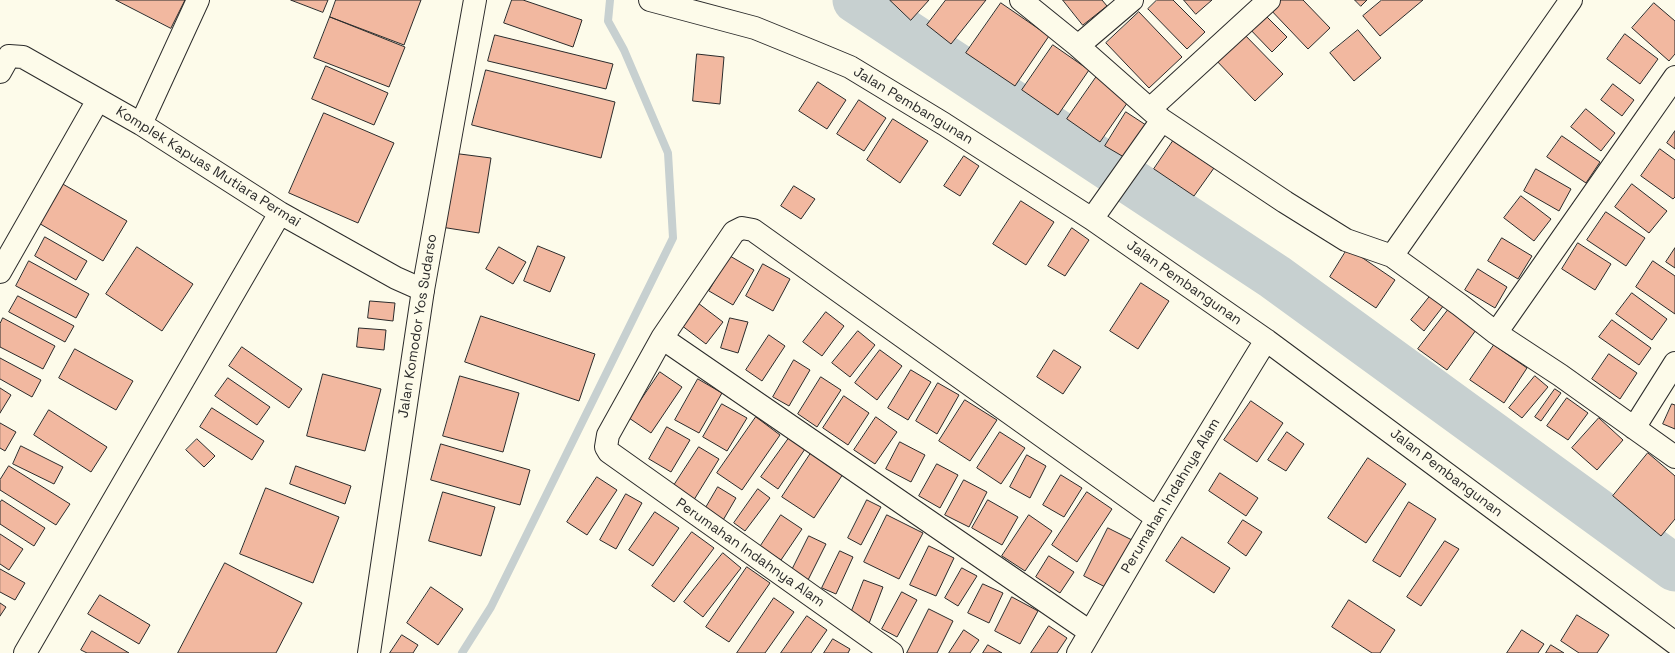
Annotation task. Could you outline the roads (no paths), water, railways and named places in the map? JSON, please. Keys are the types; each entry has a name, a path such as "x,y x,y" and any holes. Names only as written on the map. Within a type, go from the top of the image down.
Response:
{"street":[{"path":"141,124 198,0"},
{"name":"Jalan Komodor Yos Sudarso","path":"369,653 423,290 475,0"},
{"path":"1020,0 1078,46 1156,114 1285,202 1346,240 1392,256 1496,332 1560,375 1675,457"},
{"path":"1078,46 1132,0"},
{"path":"1092,219 1140,150 1156,114 1269,0"},
{"path":"1392,256 1571,0"},
{"name":"Jalan Pembangunan","path":"653,1 755,28 850,67 944,124 1092,219 1266,340 1675,643"},
{"name":"Komplek Kapuas Mutiara Permai","path":"0,72 10,56 23,57 141,124 280,213 396,278 423,290"},
{"path":"1496,332 1675,77"},
{"path":"0,272 98,100"},
{"path":"25,653 280,213"},
{"path":"1090,632 662,338 734,232 742,228 753,230 1157,518"},
{"name":"Perumahan Indahnya Alam","path":"662,338 608,435 606,447 609,452 892,653"},
{"name":"Perumahan Indahnya Alam","path":"1078,653 1157,518 1266,340"},
{"path":"1634,428 1675,363"}],"waterway":[{"path":"462,653 491,607 673,238 668,153 624,50 608,21 610,0"},
{"path":"856,0 1275,277 1675,568"}]}
